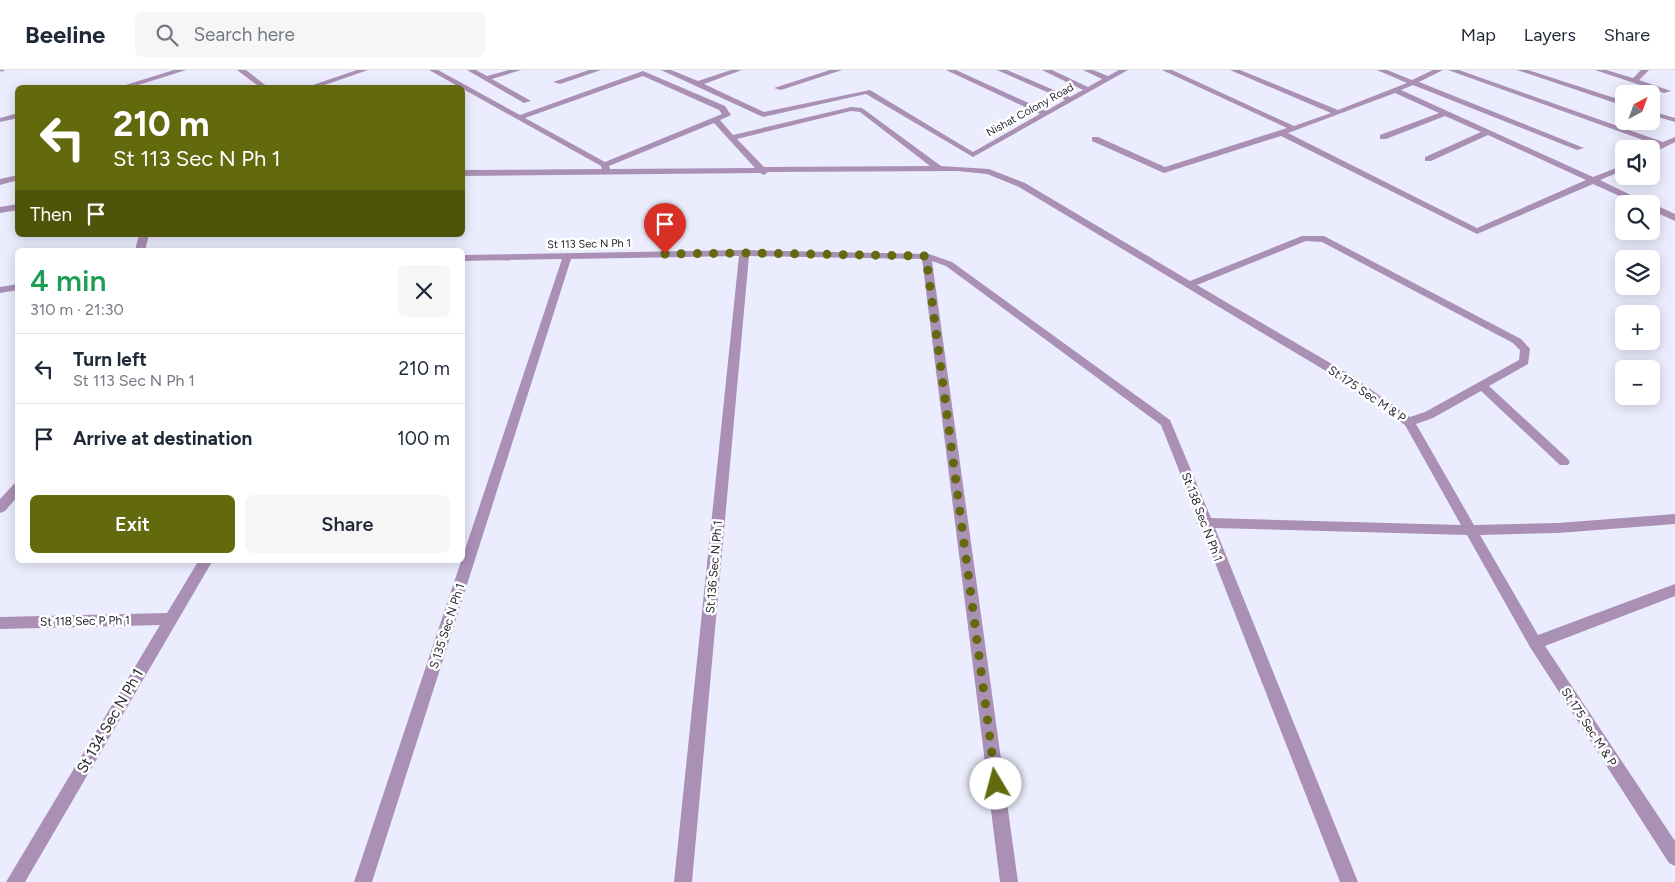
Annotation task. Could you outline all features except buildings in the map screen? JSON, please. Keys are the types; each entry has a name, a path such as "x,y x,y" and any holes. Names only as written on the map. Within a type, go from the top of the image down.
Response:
{"street":[{"path":"130,85 182,70"},
{"path":"241,70 262,85"},
{"path":"316,85 364,70"},
{"path":"433,70 460,85"},
{"path":"471,70 527,101"},
{"path":"486,78 517,70"},
{"path":"557,82 597,70"},
{"path":"665,70 698,84 738,70"},
{"path":"778,88 838,70"},
{"path":"950,70 1046,114"},
{"path":"1001,70 1071,100"},
{"path":"1046,70 1089,90"},
{"path":"1087,70 1108,79"},
{"name":"Nishat Colony Road","path":"698,84 763,115 867,92 973,154 1123,70"},
{"path":"1166,70 1292,128"},
{"path":"1234,70 1336,112"},
{"path":"1381,70 1580,148"},
{"path":"1095,140 1164,170 1336,112 1413,83 1439,70"},
{"path":"1452,70 1664,145"},
{"path":"1521,70 1615,101"},
{"path":"1599,70 1667,91"},
{"path":"1634,81 1645,70"},
{"path":"465,88 606,169 727,115 722,108 643,73 518,118"},
{"path":"1395,90 1627,195"},
{"path":"731,138 852,109 862,110 940,169"},
{"path":"1383,137 1446,113"},
{"path":"0,120 15,116"},
{"path":"1660,116 1675,120"},
{"path":"716,120 764,172"},
{"path":"1280,132 1477,231 1615,171"},
{"path":"1428,159 1488,132"},
{"path":"1660,147 1675,138"},
{"name":"St 175 Sec M & P","path":"465,173 606,169 764,172 957,168 988,172 1022,185 1345,378 1409,422 1534,643 1675,857"},
{"path":"0,182 15,177"},
{"path":"0,210 15,208"},
{"path":"1660,210 1675,218"},
{"path":"1190,284 1305,238 1324,239 1517,341 1525,349 1524,362 1429,415 1409,422"},
{"name":"St 113 Sec N Ph 1","path":"465,258 744,253 926,256"},
{"name":"St 136 Sec N Ph 1","path":"684,882 744,253"},
{"path":"926,256 1009,882"},
{"name":"St 138 Sec N Ph 1","path":"926,256 949,264 1166,422 1204,523 1349,882"},
{"name":"S 135 Sec N Ph 1","path":"364,882 567,257"},
{"path":"0,290 15,288"},
{"path":"1482,386 1564,462"},
{"path":"0,508 15,490"},
{"path":"1204,523 1470,531 1609,527 1675,519"},
{"name":"St 134 Sec N Ph 1","path":"15,882 169,619 204,563"},
{"path":"1534,643 1675,590"},
{"name":"St 118 Sec P Ph 1","path":"0,623 169,619"}],"route":[{"path":"665,254 744,253 926,256 996,784"}]}
